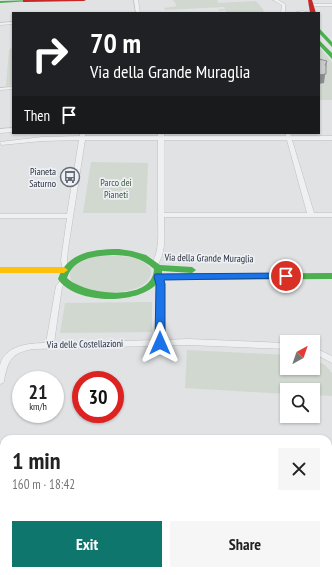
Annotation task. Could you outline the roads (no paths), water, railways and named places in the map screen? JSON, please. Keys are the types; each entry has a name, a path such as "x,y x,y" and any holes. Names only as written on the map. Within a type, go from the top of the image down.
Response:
{"street":[{"path":"0,2 28,0 84,0"},
{"path":"136,0 137,12"},
{"path":"276,0 284,5 283,12"},
{"path":"298,12 332,5"},
{"path":"0,24 12,23"},
{"path":"320,32 331,51"},
{"path":"320,43 331,51"},
{"path":"0,89 12,88"},
{"path":"0,131 12,130"},
{"path":"289,135 311,215"},
{"path":"1,143 83,136 289,135 332,138"},
{"path":"83,136 64,249 64,275 69,286 81,292 99,296 112,296 140,291 152,284 157,272 161,249 161,136"},
{"path":"160,215 332,215"},
{"path":"0,216 70,216"},
{"name":"Via della Grande Muraglia","path":"64,275 80,258 112,252 140,256 157,272 332,276"},
{"name":"Via della Grande Muraglia","path":"157,272 332,269"},
{"path":"0,270 64,275"},
{"path":"157,272 160,284 160,343"},
{"path":"0,277 55,277 64,275"},
{"path":"50,344 59,286 64,275"},
{"name":"Via delle Costellazioni","path":"0,381 4,363 11,353 23,348 50,344 188,342 280,346"},
{"path":"320,354 332,360"}],"place":[{"name":"Pianeta Saturno","path":"70,177"}],"park label":[{"name":"Parco dei Pianeti","path":"116,188"}]}
